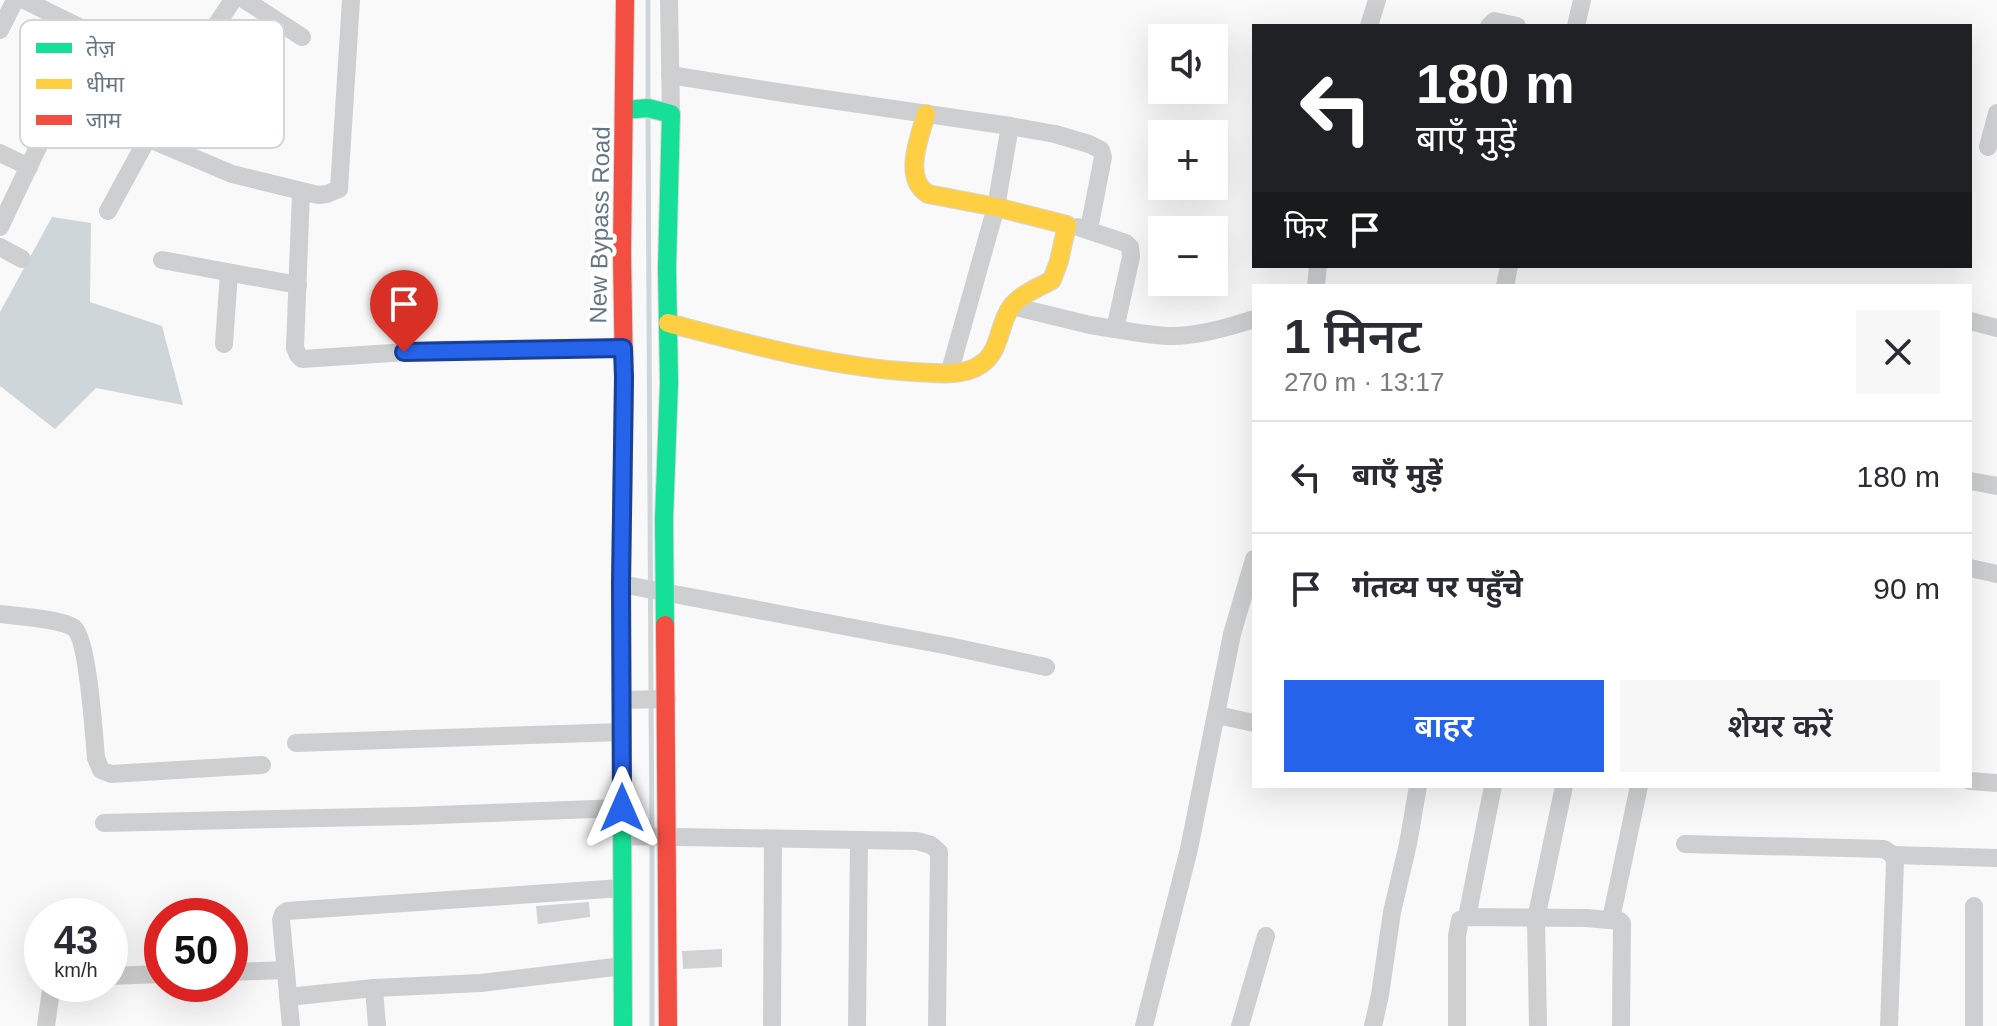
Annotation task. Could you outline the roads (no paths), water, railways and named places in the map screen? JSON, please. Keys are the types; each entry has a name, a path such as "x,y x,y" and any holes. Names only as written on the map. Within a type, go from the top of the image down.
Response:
{"street":[{"path":"0,30 15,0"},
{"path":"24,0 64,20"},
{"path":"245,0 276,20"},
{"path":"171,148 232,174 301,192 318,195 339,189 351,0"},
{"name":"New Bypass Road","path":"623,1026 622,253 648,110 625,0"},
{"path":"668,1026 657,837 655,700 655,590 664,519 669,383 667,268 648,110 670,75 669,0"},
{"path":"1370,24 1377,0"},
{"path":"1576,24 1582,0"},
{"path":"284,25 302,37"},
{"path":"670,75 1010,126 1089,144 1101,150 1103,157 1089,229"},
{"path":"1985,146 1997,113"},
{"path":"926,114 914,168 915,182 920,189 928,194 1089,229 1130,247 1131,257 1115,329"},
{"path":"949,374 996,207 1010,126"},
{"path":"0,227 38,148"},
{"path":"108,211 142,148"},
{"path":"0,153 29,167"},
{"path":"301,192 295,348 302,359 436,350 623,348"},
{"path":"1044,315 1067,225"},
{"path":"0,247 22,259"},
{"path":"162,260 298,285"},
{"path":"224,344 229,273"},
{"path":"668,323 840,364 949,374 976,369 987,362 995,350 1012,306 1022,296 1052,280"},
{"path":"1012,306 1148,335 1175,336 1231,327 1252,320"},
{"path":"1972,322 1997,328"},
{"path":"1972,481 1997,486"},
{"path":"1144,1026 1189,849 1232,634 1252,566"},
{"path":"1972,568 1997,574"},
{"path":"621,584 1046,667"},
{"path":"0,614 60,622 74,628 81,637 96,758 101,770 111,774 262,765"},
{"path":"622,700 655,700"},
{"path":"1217,715 1252,723"},
{"path":"296,743 622,732"},
{"path":"1972,781 1997,783"},
{"path":"1373,1026 1418,788"},
{"path":"1467,917 1493,788"},
{"path":"1538,1026 1536,919 1564,788"},
{"path":"1611,919 1639,788"},
{"path":"104,823 622,808"},
{"path":"622,836 917,841 931,845 939,852 937,1026"},
{"path":"772,1026 773,839"},
{"path":"857,1026 859,841"},
{"path":"1685,844 1884,849 1893,855 1997,858"},
{"path":"1889,1026 1893,855"},
{"path":"291,1026 281,920 287,911 622,888"},
{"path":"1974,906 1974,1026"},
{"path":"1457,1026 1458,925 1460,920 1467,917 1611,919 1622,923 1621,1026"},
{"path":"1240,1026 1266,936"},
{"path":"288,997 374,988 481,983 623,966"},
{"path":"248,971 286,970"},
{"path":"374,988 377,1026"},
{"path":"46,1026 49,1002"}],"waterway":[{"path":"648,0 648,99"},
{"path":"648,113 651,695"},
{"path":"651,705 652,831"},
{"path":"652,841 652,1026"}]}
